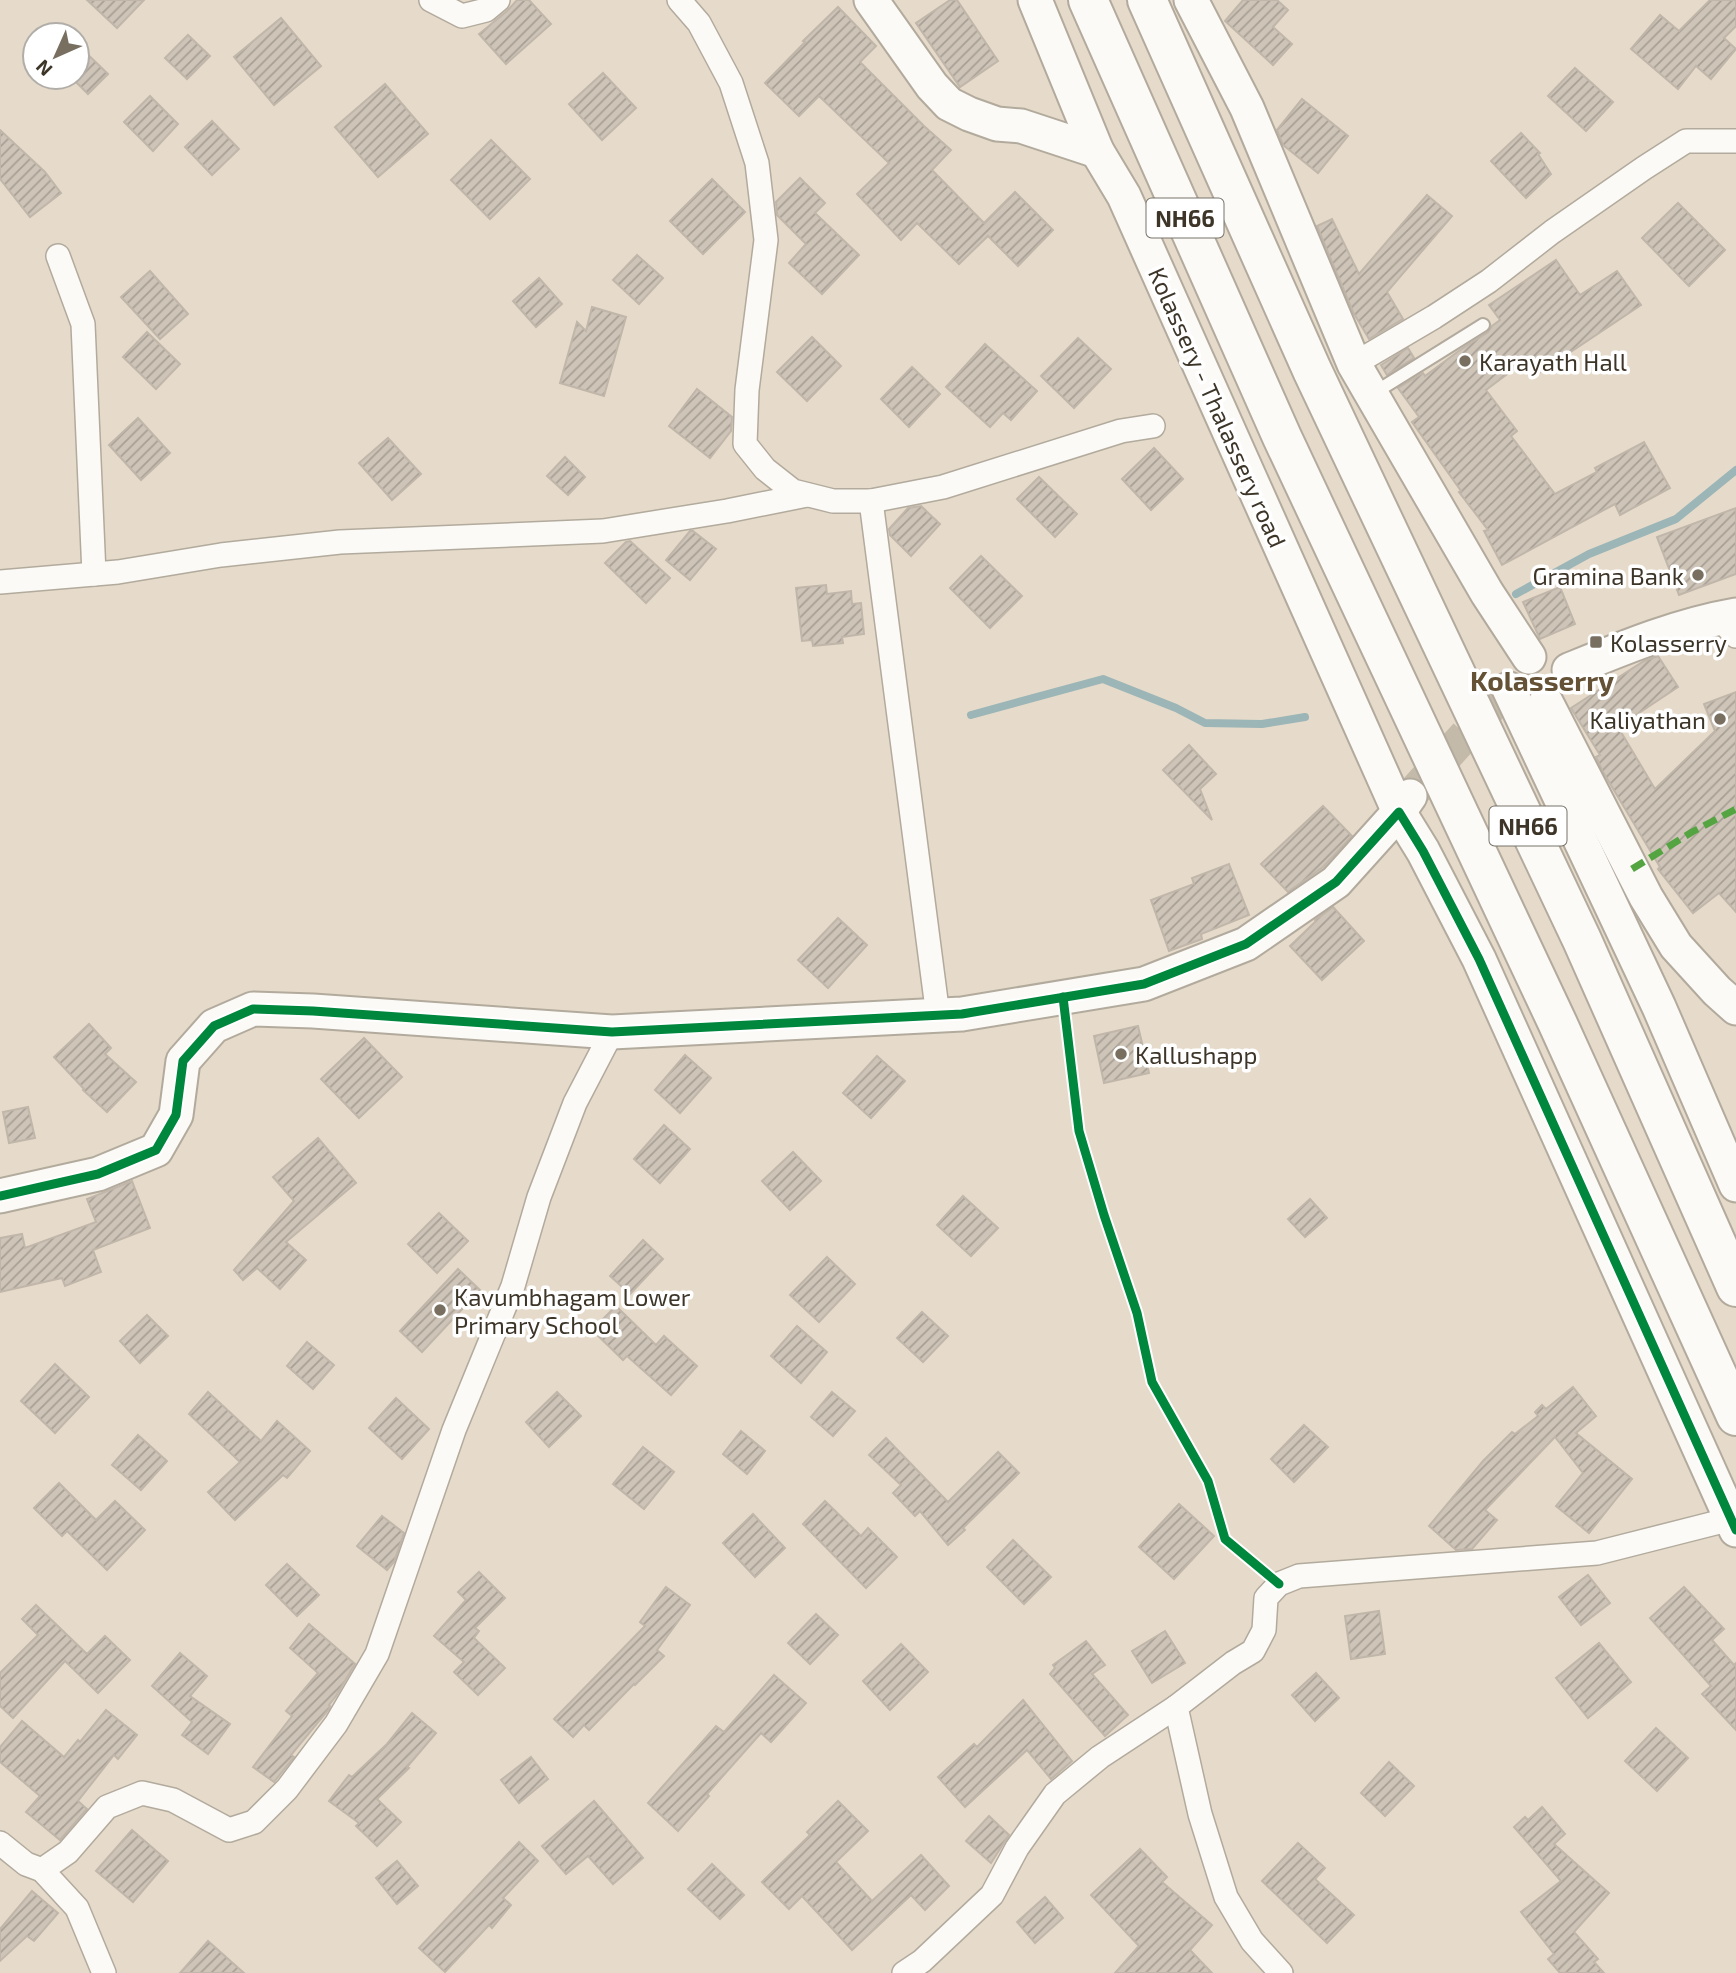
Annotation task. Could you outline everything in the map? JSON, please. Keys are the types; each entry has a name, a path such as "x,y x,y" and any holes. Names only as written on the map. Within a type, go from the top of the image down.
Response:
{"highway":[{"name":"NH66","path":"1088,0 1282,437 1557,1022 1736,1416"},
{"name":"NH66","path":"1147,0 1312,370 1582,940 1736,1287"}],"street":[{"path":"432,0 462,16 486,10 498,0"},
{"path":"679,0 699,23 731,83 757,163 766,240 747,390 746,444 765,469 793,491 833,501 871,501 943,487 1121,431 1153,426"},
{"path":"871,0 932,86 949,104 997,124 1021,126 1097,151"},
{"name":"Kolassery - Thalassery road","path":"1035,0 1097,151 1124,196 1404,804 1423,852 1479,959 1734,1524"},
{"path":"1192,0 1247,108 1354,363 1488,593 1514,681 1736,1185"},
{"path":"1354,363 1434,317 1489,281 1562,225 1686,141 1736,141"},
{"path":"58,256 83,324 94,574"},
{"path":"0,582 118,572 221,555 340,541 603,531 807,495"},
{"path":"871,501 938,1016"},
{"path":"1569,670 1630,645 1730,623"},
{"path":"1545,651 1560,657 1569,670 1570,679 1563,694 1546,702 1533,699 1514,681 1545,651"},
{"path":"1546,702 1646,897 1676,946 1736,1008"},
{"path":"0,1196 98,1174 156,1150 176,1115 183,1060 214,1026 253,1009 612,1032 962,1014 1144,984 1246,944 1336,882 1404,804"},
{"path":"42,1870 68,1852 107,1807 142,1793 173,1800 229,1830 254,1822 287,1789 336,1724 377,1654 454,1430 513,1286 539,1197 575,1103 612,1032"},
{"path":"904,1973 922,1961 992,1895 1017,1848 1055,1794 1100,1757 1176,1707 1253,1651 1264,1630 1266,1598 1279,1584 1299,1576 1597,1553 1734,1524"},
{"path":"1176,1707 1200,1814 1226,1897 1252,1941 1281,1973"},
{"path":"0,1843 26,1864 42,1870 77,1908 104,1973"}],"lane":[{"path":"1371,395 1483,325"}],"building":[{"path":"87,0 144,0 117,28"},
{"path":"517,0 529,0 551,24 506,64 479,34"},
{"path":"950,0 957,0 998,61 960,87 916,23"},
{"path":"1243,0 1277,0 1288,10 1273,27 1292,44 1273,65 1225,21"},
{"path":"1710,0 1736,0 1736,26 1724,38 1736,49 1711,79 1696,66 1678,89 1631,49 1660,15 1679,31"},
{"path":"838,7 876,46 860,62 951,150 932,170 984,223 1015,192 1053,230 1018,266 988,236 959,264 917,223 901,240 857,194 889,163 819,96 799,116 765,83"},
{"path":"281,18 321,66 274,105 234,57"},
{"path":"188,35 210,56 187,79 165,58"},
{"path":"91,58 108,74 91,91"},
{"path":"1575,68 1613,102 1586,131 1548,96"},
{"path":"603,73 636,108 602,140 569,104"},
{"path":"385,84 428,134 378,177 335,127"},
{"path":"150,96 178,124 153,151 124,122"},
{"path":"1302,99 1348,136 1318,173 1283,145 1277,130"},
{"path":"212,121 239,149 212,175 185,147"},
{"path":"0,130 45,172 61,193 30,217 0,179"},
{"path":"1521,133 1540,153 1538,154 1551,174 1526,198 1491,161"},
{"path":"491,140 530,179 490,219 451,180"},
{"path":"800,178 825,203 815,213 859,255 822,294 789,263 806,244 777,215 776,202"},
{"path":"712,179 745,212 703,254 670,221"},
{"path":"1427,195 1452,216 1387,292 1403,319 1369,339 1353,312 1317,226 1332,219 1359,274"},
{"path":"1678,203 1725,250 1689,286 1642,238"},
{"path":"637,255 663,278 639,304 613,280"},
{"path":"1556,260 1580,295 1617,271 1641,305 1536,375 1526,360 1486,390 1517,431 1511,436 1555,494 1597,472 1595,468 1644,442 1670,488 1620,515 1615,504 1502,565 1484,531 1488,530 1412,422 1419,417 1398,388 1423,373 1425,376 1488,332 1500,320 1489,305"},
{"path":"150,271 188,314 160,339 121,297"},
{"path":"539,278 562,304 536,327 513,301"},
{"path":"592,307 626,317 604,396 560,383 577,322 586,331"},
{"path":"147,332 180,364 156,389 123,357"},
{"path":"812,337 841,366 807,401 777,372"},
{"path":"1078,338 1111,369 1074,408 1041,376"},
{"path":"985,344 1037,391 1011,420 1003,413 990,427 946,387"},
{"path":"1408,348 1414,358 1387,375 1381,365"},
{"path":"912,367 940,394 909,427 881,399"},
{"path":"697,389 732,417 731,431 710,458 669,426"},
{"path":"138,418 170,453 141,480 109,445"},
{"path":"388,438 421,474 392,500 359,463"},
{"path":"1154,448 1183,479 1151,510 1122,479"},
{"path":"565,457 585,477 568,495 547,476"},
{"path":"1039,477 1077,514 1055,537 1017,499"},
{"path":"921,506 940,524 911,556 890,535 889,529 908,508"},
{"path":"1736,508 1736,574 1679,595 1657,537"},
{"path":"690,531 716,549 690,580 666,560"},
{"path":"630,541 670,578 646,603 605,563"},
{"path":"981,556 1022,596 990,628 950,588"},
{"path":"826,585 827,594 851,591 852,604 861,603 864,634 842,637 843,643 813,646 812,640 802,641 796,588"},
{"path":"1560,587 1575,624 1540,639 1523,602"},
{"path":"1658,656 1678,687 1618,727 1655,789 1715,731 1704,704 1736,692 1736,912 1719,893 1693,913 1658,869 1660,867 1603,772 1596,757 1600,755 1571,708 1644,661"},
{"path":"1189,745 1216,774 1200,789 1212,820 1163,770"},
{"path":"1323,806 1352,836 1323,867 1288,892 1261,864"},
{"path":"1229,864 1249,915 1201,934 1202,939 1169,951 1151,900 1194,884 1192,878"},
{"path":"1333,907 1364,941 1322,980 1290,946 1315,920"},
{"path":"838,918 867,945 828,988 798,960"},
{"path":"89,1024 111,1048 105,1054 136,1082 107,1112 54,1057"},
{"name":"Kallushapp","path":"1138,1026 1149,1073 1104,1083 1094,1036"},
{"path":"364,1038 402,1077 359,1118 321,1079"},
{"path":"685,1055 711,1078 680,1113 655,1090"},
{"path":"877,1056 905,1081 871,1118 843,1093"},
{"path":"28,1107 35,1138 9,1143 3,1112"},
{"path":"664,1125 690,1149 660,1183 634,1159"},
{"path":"318,1138 356,1183 286,1242 306,1260 280,1289 257,1268 243,1280 234,1270 294,1201 273,1177"},
{"path":"793,1152 821,1181 790,1210 762,1181"},
{"path":"132,1181 150,1228 93,1250 101,1272 65,1286 62,1278 0,1292 0,1238 22,1234 25,1248 96,1222 87,1199"},
{"path":"963,1196 998,1228 971,1256 937,1225"},
{"path":"1310,1199 1327,1218 1305,1237 1288,1219"},
{"path":"439,1213 468,1241 437,1273 408,1244"},
{"path":"643,1240 663,1259 630,1294 610,1276"},
{"path":"827,1257 855,1284 819,1322 790,1295"},
{"name":"Kavumbhagam Lower Primary School","path":"458,1269 480,1290 422,1352 400,1331"},
{"path":"616,1306 656,1345 664,1336 697,1366 671,1395 627,1356 623,1360 592,1330"},
{"path":"922,1312 948,1336 923,1362 897,1338"},
{"path":"147,1315 168,1336 140,1363 120,1341"},
{"path":"797,1326 827,1352 801,1383 771,1356"},
{"path":"307,1342 334,1365 313,1389 287,1366"},
{"path":"55,1364 89,1397 55,1433 21,1401"},
{"path":"1573,1387 1596,1416 1576,1433 1632,1479 1589,1533 1556,1506 1583,1473 1555,1437 1485,1510 1497,1520 1472,1549 1456,1550 1429,1526 1483,1461 1512,1432 1515,1434 1538,1416 1535,1412 1542,1405 1546,1409"},
{"path":"208,1392 261,1441 277,1421 310,1451 287,1478 283,1475 235,1520 208,1492 240,1462 189,1414"},
{"path":"557,1392 581,1416 549,1447 526,1422"},
{"path":"832,1392 855,1411 833,1436 811,1417"},
{"path":"396,1398 429,1429 402,1459 369,1428"},
{"path":"1304,1425 1328,1447 1294,1482 1271,1459"},
{"path":"741,1431 765,1451 747,1474 723,1454"},
{"path":"138,1435 167,1461 141,1490 112,1465"},
{"path":"886,1438 948,1502 998,1452 1019,1473 948,1545 920,1511 915,1516 893,1493 901,1485 869,1455"},
{"path":"643,1447 674,1472 644,1509 613,1484"},
{"path":"59,1483 96,1520 115,1501 145,1530 107,1570 67,1531 62,1536 34,1508"},
{"path":"825,1501 861,1536 868,1528 897,1557 866,1588 803,1524"},
{"path":"1179,1504 1214,1536 1174,1579 1139,1547"},
{"path":"753,1514 785,1548 755,1577 723,1543"},
{"path":"382,1516 404,1533 394,1562 387,1570 357,1546"},
{"path":"1013,1540 1051,1577 1024,1604 987,1567"},
{"path":"287,1564 319,1595 297,1616 266,1585"},
{"path":"479,1572 505,1598 475,1628 479,1631 474,1638 505,1668 478,1695 454,1672 464,1662 434,1636 466,1600 458,1592"},
{"path":"1588,1575 1610,1603 1581,1625 1559,1597"},
{"path":"666,1587 690,1605 657,1650 664,1656 589,1730 584,1725 573,1737 554,1719 645,1626 640,1622"},
{"path":"1684,1587 1724,1629 1712,1640 1734,1665 1736,1663 1736,1730 1702,1694 1711,1686 1650,1618"},
{"path":"36,1605 87,1654 105,1636 130,1660 98,1693 65,1661 13,1718 0,1706 0,1673 38,1635 22,1619"},
{"path":"1379,1611 1385,1654 1351,1659 1345,1616"},
{"path":"816,1614 838,1635 810,1664 788,1643"},
{"path":"309,1624 355,1664 329,1709 291,1755 294,1757 274,1782 253,1767 292,1716 286,1711 318,1673 290,1648"},
{"path":"1165,1631 1185,1663 1152,1683 1132,1651"},
{"path":"1086,1641 1105,1665 1092,1674 1128,1715 1105,1736 1050,1674 1055,1668 1053,1665"},
{"path":"1599,1643 1631,1682 1588,1718 1556,1678"},
{"path":"901,1644 928,1672 890,1710 863,1681"},
{"path":"180,1653 207,1676 190,1696 230,1724 208,1754 182,1735 192,1722 152,1686"},
{"path":"1316,1673 1339,1698 1315,1721 1292,1695"},
{"path":"774,1675 806,1703 771,1742 761,1733 678,1831 648,1803 716,1726 724,1732"},
{"path":"1023,1700 1072,1761 1051,1779 1027,1750 965,1807 938,1777 974,1744 977,1747"},
{"path":"106,1710 137,1735 118,1759 114,1755 78,1801 87,1809 60,1840 26,1812 40,1796 0,1762 0,1747 22,1721 64,1757"},
{"path":"412,1713 436,1733 407,1767 409,1768 377,1799 401,1822 377,1846 356,1826 359,1823 329,1801 349,1775 352,1777 387,1744"},
{"path":"1656,1728 1688,1758 1657,1791 1625,1761"},
{"path":"531,1757 548,1779 519,1803 501,1780"},
{"path":"1389,1762 1414,1786 1385,1816 1361,1793"},
{"path":"594,1801 643,1858 613,1884 588,1856 566,1874 542,1846"},
{"path":"838,1801 868,1831 836,1862 872,1901 921,1855 949,1886 925,1910 911,1895 852,1950 802,1896 789,1909 762,1882 810,1835 807,1832"},
{"path":"1542,1807 1565,1834 1554,1844 1609,1893 1574,1932 1598,1959 1594,1962 1604,1973 1560,1973 1548,1959 1554,1954 1521,1912 1561,1881 1514,1827 1525,1817 1528,1820"},
{"path":"989,1816 1009,1835 991,1863 966,1841"},
{"path":"132,1830 168,1861 133,1902 96,1871"},
{"path":"519,1842 538,1861 503,1898 511,1905 492,1928 489,1925 445,1972 419,1948"},
{"path":"1298,1843 1325,1868 1315,1879 1354,1915 1327,1943 1262,1881"},
{"path":"1140,1849 1167,1877 1162,1882 1212,1925 1190,1950 1212,1973 1115,1973 1139,1946 1091,1895"},
{"path":"397,1861 418,1886 397,1904 376,1878"},
{"path":"712,1864 744,1895 720,1919 688,1889"},
{"path":"32,1891 58,1913 34,1941 27,1936 0,1961 0,1929"},
{"path":"1045,1897 1063,1918 1035,1943 1017,1922"},
{"path":"208,1941 244,1973 180,1973"}],"waterway":[{"path":"1516,594 1589,554 1676,519 1736,470"},
{"path":"971,715 1103,679 1176,708 1205,723 1262,724 1305,717"}],"tunnel":[{"path":"1410,796 1498,699"}],"marked path":[{"path":"1632,869 1736,809"}],"cycle path":[{"path":"0,1196 98,1174 156,1150 176,1115 183,1061 214,1026 253,1009 612,1032 962,1014 1144,984 1246,944 1336,882 1399,812 1423,851 1479,959 1736,1530"},
{"path":"1063,997 1079,1131 1137,1313 1152,1382 1208,1481 1225,1539 1279,1584"}],"place":[{"name":"Karayath Hall","path":"1465,361"},
{"name":"Gramina Bank","path":"1698,575"},
{"name":"Kolasserry","path":"1596,642"},
{"name":"Kaliyathan","path":"1720,719"},
{"name":"Kallushapp","path":"1121,1054"},
{"name":"Kavumbhagam Lower Primary School","path":"440,1310"}],"district":[{"name":"Kolasserry","path":"1542,680"}]}
